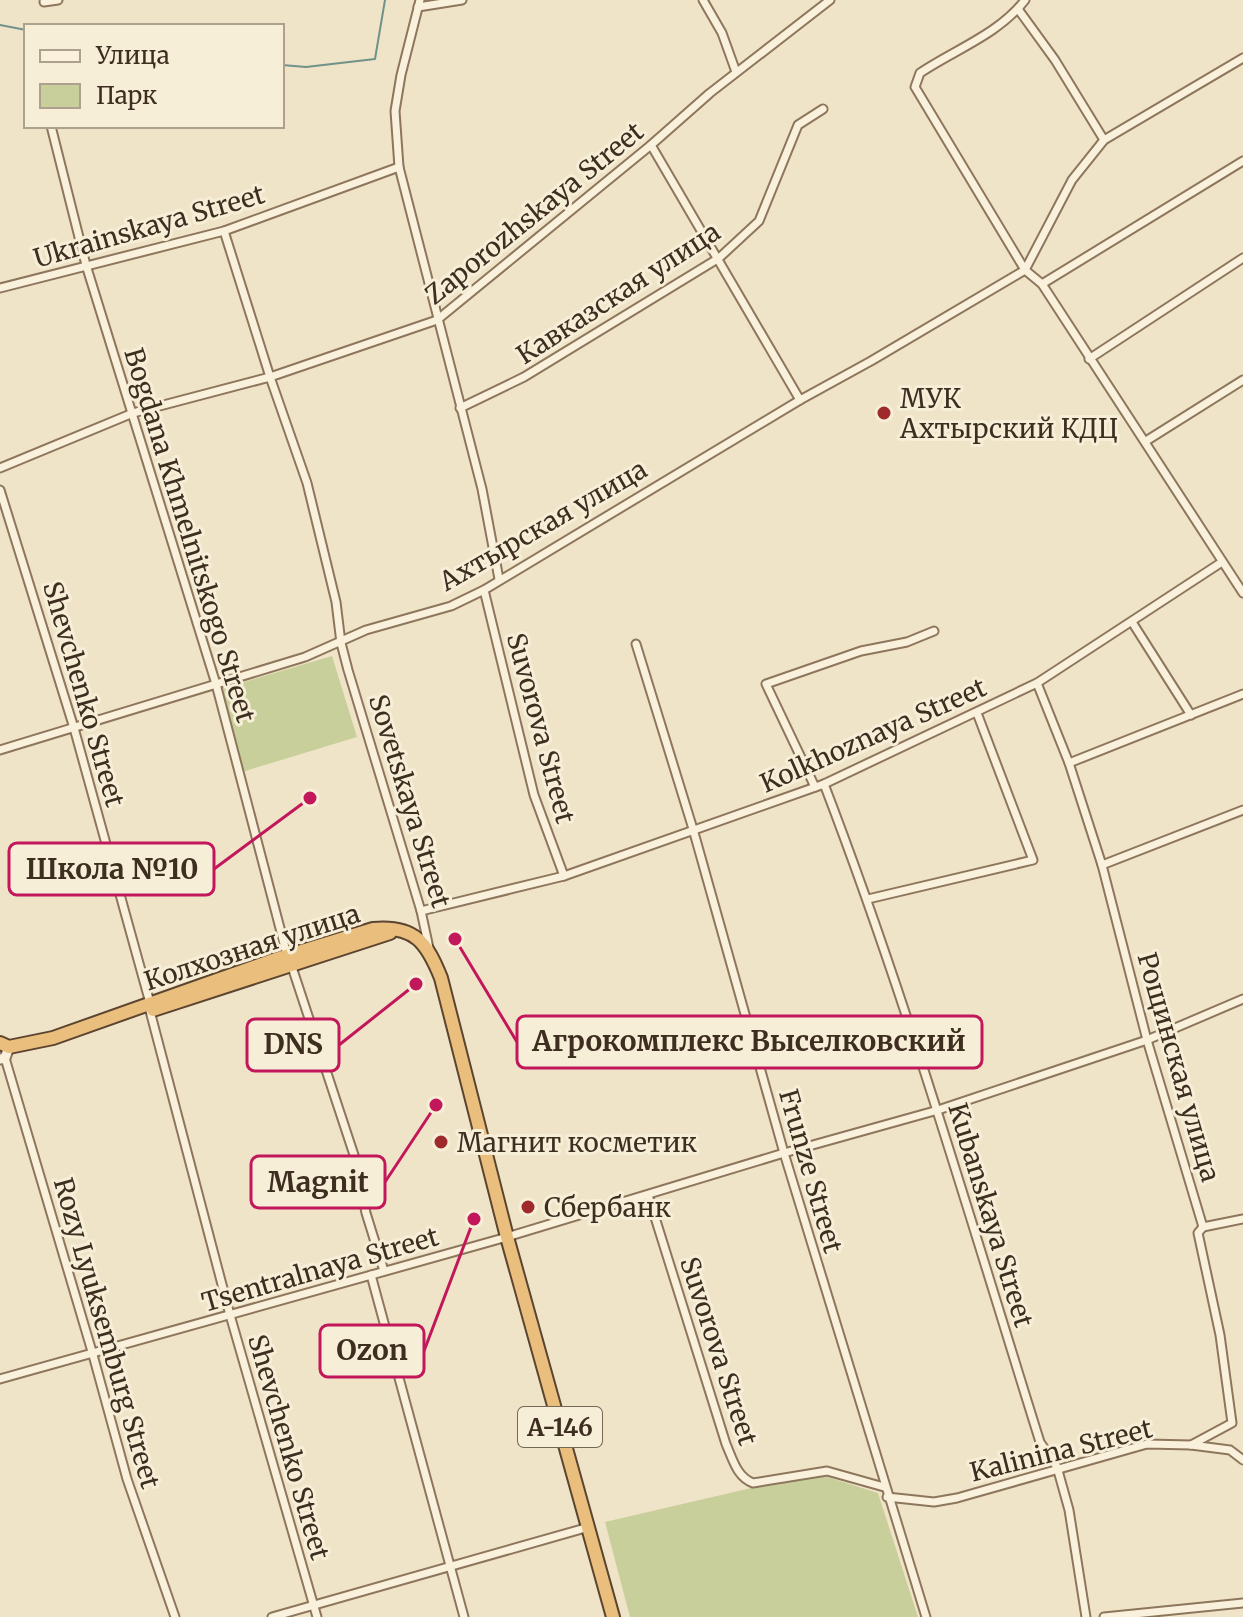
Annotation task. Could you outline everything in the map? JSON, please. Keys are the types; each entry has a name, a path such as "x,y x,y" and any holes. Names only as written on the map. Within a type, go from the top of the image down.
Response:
{"highway":[{"name":"Колхозная улица","path":"4,1052 289,961 373,929 388,927 401,930 429,948"},
{"name":"Sovetskaya Street","path":"429,948 441,978 507,1237 613,1617"}],"street":[{"path":"44,2 58,0"},
{"path":"462,0 419,3 395,111 399,167 482,489 499,579"},
{"path":"703,0 722,33 736,72"},
{"name":"Zaporozhskaya Street","path":"0,468 133,413 270,377 437,320 736,72 830,0"},
{"path":"1025,0 1018,9 973,42 920,73 915,87 1025,270 1042,284 1243,593"},
{"path":"1018,9 1055,60 1104,140"},
{"path":"1025,270 1072,180 1104,140 1243,58"},
{"name":"Кавказская улица","path":"460,408 524,377 719,258 759,221 798,125 823,109"},
{"name":"Bogdana Khmelnitskogo Street","path":"52,128 86,265 216,684 289,961 354,1155 366,1213 384,1271"},
{"path":"651,145 800,400"},
{"path":"1042,284 1243,161"},
{"name":"Ukrainskaya Street","path":"0,288 224,231 399,167"},
{"name":"Sovetskaya Street","path":"224,231 307,483 336,602 341,643 421,911 429,948"},
{"path":"1089,359 1243,258"},
{"name":"Ахтырская улица","path":"0,750 305,657 366,630 451,606 484,590 800,400 1025,270"},
{"path":"1146,441 1243,380"},
{"name":"Shevchenko Street","path":"0,490 35,594 74,728 230,1315 317,1617"},
{"name":"Kolkhoznaya Street","path":"421,911 564,876 819,785 1037,683 1222,562"},
{"name":"Suvorova Street","path":"484,590 534,795 564,876"},
{"path":"1132,622 1191,715"},
{"name":"Kubanskaya Street","path":"934,631 907,642 861,651 766,684 819,785 868,899 938,1110 1040,1442 1057,1467 1069,1510 1086,1617"},
{"name":"Frunze Street","path":"636,644 693,829 784,1153 926,1617"},
{"name":"Рощинская улица","path":"1037,683 1069,763 1102,865 1147,1040 1203,1227 1198,1233 1220,1335 1232,1423 1191,1445"},
{"path":"1069,763 1243,694"},
{"path":"868,899 1033,860 977,713"},
{"path":"1102,865 1243,810"},
{"name":"Tsentralnaya Street","path":"0,1379 507,1237 938,1110 1147,1040 1243,999"},
{"name":"Rozy Lyuksemburg Street","path":"4,1052 127,1479 175,1617"},
{"name":"Suvorova Street","path":"648,1195 726,1444 739,1473 753,1483 827,1471 884,1487"},
{"path":"1203,1227 1243,1219"},
{"path":"371,1275 464,1617"},
{"name":"Kalinina Street","path":"887,1497 934,1502 957,1498 1057,1467 1147,1444 1230,1450 1243,1460"},
{"path":"272,1617 589,1527"},
{"path":"1104,1617 1243,1603"}],"green space":[{"path":"332,656 357,737 242,772 220,689"},
{"path":"815,1473 878,1493 918,1617 630,1617 605,1522"}],"waterway":[{"path":"284,65 306,67 375,59 385,0"},
{"path":"0,25 24,30"}],"place":[{"name":"МУК Ахтырский КДЦ","path":"884,413"},
{"name":"Школа №10","path":"310,798"},
{"name":"Агрокомплекс Выселковский","path":"455,939"},
{"name":"DNS","path":"416,984"},
{"name":"Magnit","path":"436,1105"},
{"name":"Магнит косметик","path":"441,1142"},
{"name":"Сбербанк","path":"528,1207"},
{"name":"Ozon","path":"474,1219"}]}
